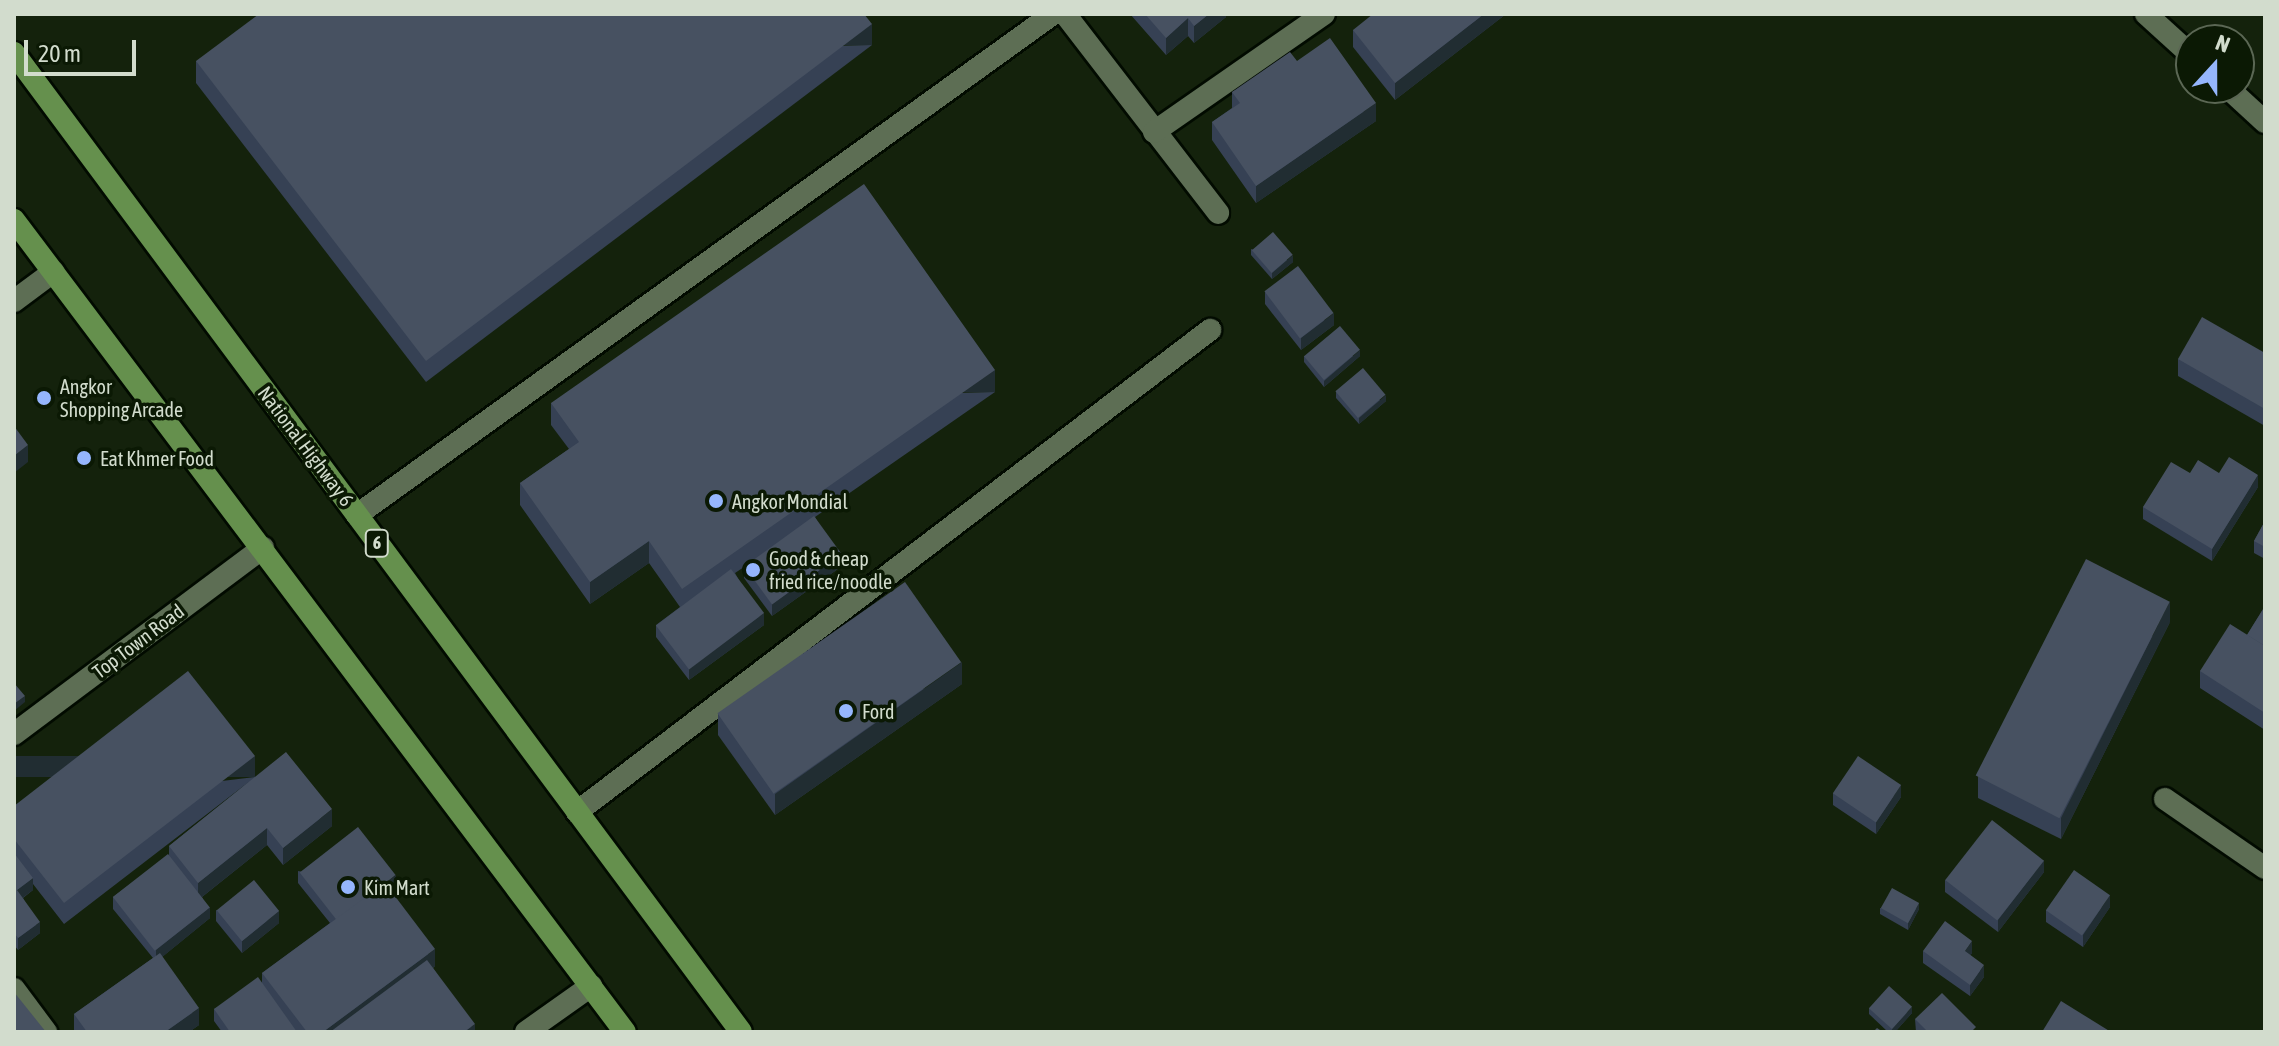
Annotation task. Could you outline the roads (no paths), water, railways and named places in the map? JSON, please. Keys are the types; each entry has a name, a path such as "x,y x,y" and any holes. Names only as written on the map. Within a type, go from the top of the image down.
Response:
{"main road":[{"name":"National Highway 6","path":"14,53 741,1032"},
{"path":"14,220 625,1032"}],"street":[{"path":"357,515 1053,14"},
{"path":"1065,14 1218,213"},
{"path":"1154,132 1324,14"},
{"path":"2146,14 2175,40"},
{"path":"2245,104 2265,122"},
{"path":"14,301 53,272"},
{"path":"577,812 1210,330"},
{"name":"Top Town Road","path":"14,734 263,548"},
{"path":"2165,799 2265,868"},
{"path":"526,1032 591,986"},
{"path":"14,989 46,1032"}],"place":[{"name":"Angkor Shopping Arcade","path":"44,398"},
{"name":"Eat Khmer Food","path":"84,458"},
{"name":"Angkor Mondial","path":"716,501"},
{"name":"Good & cheap fried rice/noodle","path":"753,570"},
{"name":"Ford","path":"846,711"},
{"name":"Kim Mart","path":"348,887"}]}
